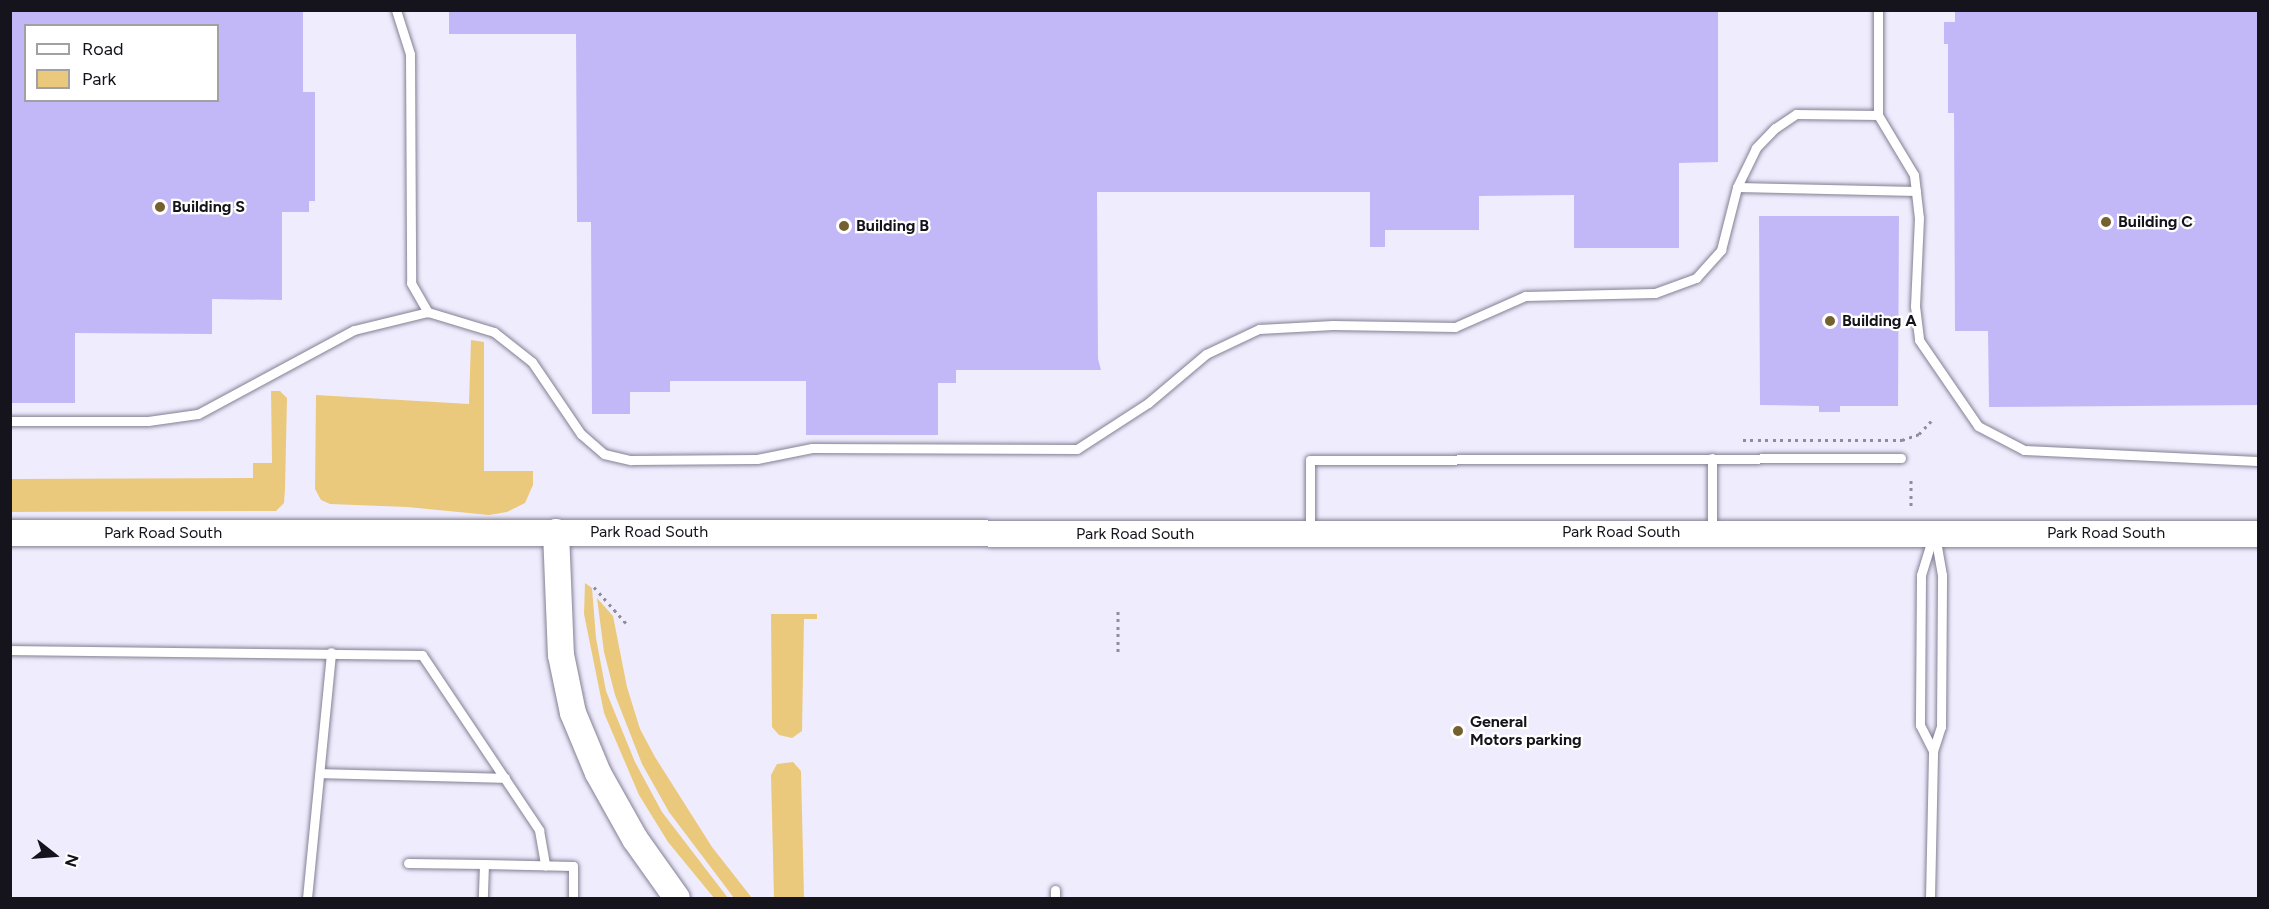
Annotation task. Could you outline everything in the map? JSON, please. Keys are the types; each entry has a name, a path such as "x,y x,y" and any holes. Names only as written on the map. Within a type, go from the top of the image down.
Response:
{"main road":[{"path":"556,532 561,655 573,712 598,773 636,839 677,898"},
{"name":"Park Road South","path":"10,533 1934,532 2259,534"}],"lane":[{"path":"396,10 410,54 411,283 428,312"},
{"path":"1878,10 1878,115 1914,175 1916,191 1919,218 1915,306 1918,340 1978,426 2024,450 2259,460"},
{"path":"10,421 148,421 198,414 354,330 428,312 494,332 532,362 581,434 604,454 631,460 758,459 812,448 1077,450 1148,403 1206,354 1259,330 1333,325 1455,327 1525,296 1655,293 1696,278 1721,250 1737,187 1756,148 1775,128 1796,114 1878,115"},
{"path":"1737,187 1916,191"},
{"path":"1712,458 1712,532"},
{"path":"1310,534 1311,460 1900,458"},
{"path":"1933,751 1920,725 1921,574 1934,532"},
{"path":"1930,898 1933,751 1941,727 1942,574 1934,532"},
{"path":"10,650 331,652 422,655 543,838 545,865"},
{"path":"307,898 331,652"},
{"path":"320,773 505,778"},
{"path":"408,863 573,866 573,898"},
{"path":"483,898 484,864"}],"path":[{"path":"1743,440 1902,440 1919,434 1934,418"},
{"path":"1911,480 1911,506"},
{"path":"594,587 626,623"},
{"path":"1118,611 1118,655"}],"green space":[{"path":"471,340 484,342 484,471 533,471 533,485 525,503 507,512 489,515 407,507 330,504 321,500 315,489 316,395 469,404"},
{"path":"271,391 280,391 287,398 284,503 276,511 11,512 11,479 253,478 253,463 272,463"},
{"path":"585,583 592,588 596,638 606,691 635,762 662,812 728,898 714,898 668,842 639,795 604,713 584,614"},
{"path":"597,598 613,616 627,687 640,729 712,847 752,898 734,898 669,812 642,764 615,695 604,652"},
{"path":"771,614 817,614 817,619 804,619 802,731 792,738 779,735 772,727"},
{"path":"793,762 801,771 804,897 831,898 774,898 771,775 777,764"}],"building":[{"name":"Building S","path":"10,10 303,10 303,92 315,92 315,201 309,201 309,212 282,212 282,300 212,299 212,334 75,333 75,403 10,403"},
{"name":"Building B","path":"449,10 1718,10 1718,162 1679,163 1679,248 1574,248 1574,195 1479,196 1479,230 1385,230 1385,247 1370,247 1370,192 1097,192 1098,359 1101,370 956,370 956,383 938,383 938,435 806,435 806,381 670,381 670,392 630,392 630,414 592,414 591,222 577,222 576,34 449,34"},
{"name":"Building C","path":"1955,10 2259,10 2259,405 1989,407 1988,331 1955,331 1954,113 1948,113 1948,44 1944,44 1944,22 1955,22"},
{"name":"Building A","path":"1759,216 1899,216 1898,406 1840,406 1840,412 1819,412 1819,406 1760,405"}],"place":[{"name":"Building S","path":"160,207"},
{"name":"Building C","path":"2106,222"},
{"name":"Building B","path":"844,226"},
{"name":"Building A","path":"1830,321"},
{"name":"General Motors parking","path":"1458,731"}]}
